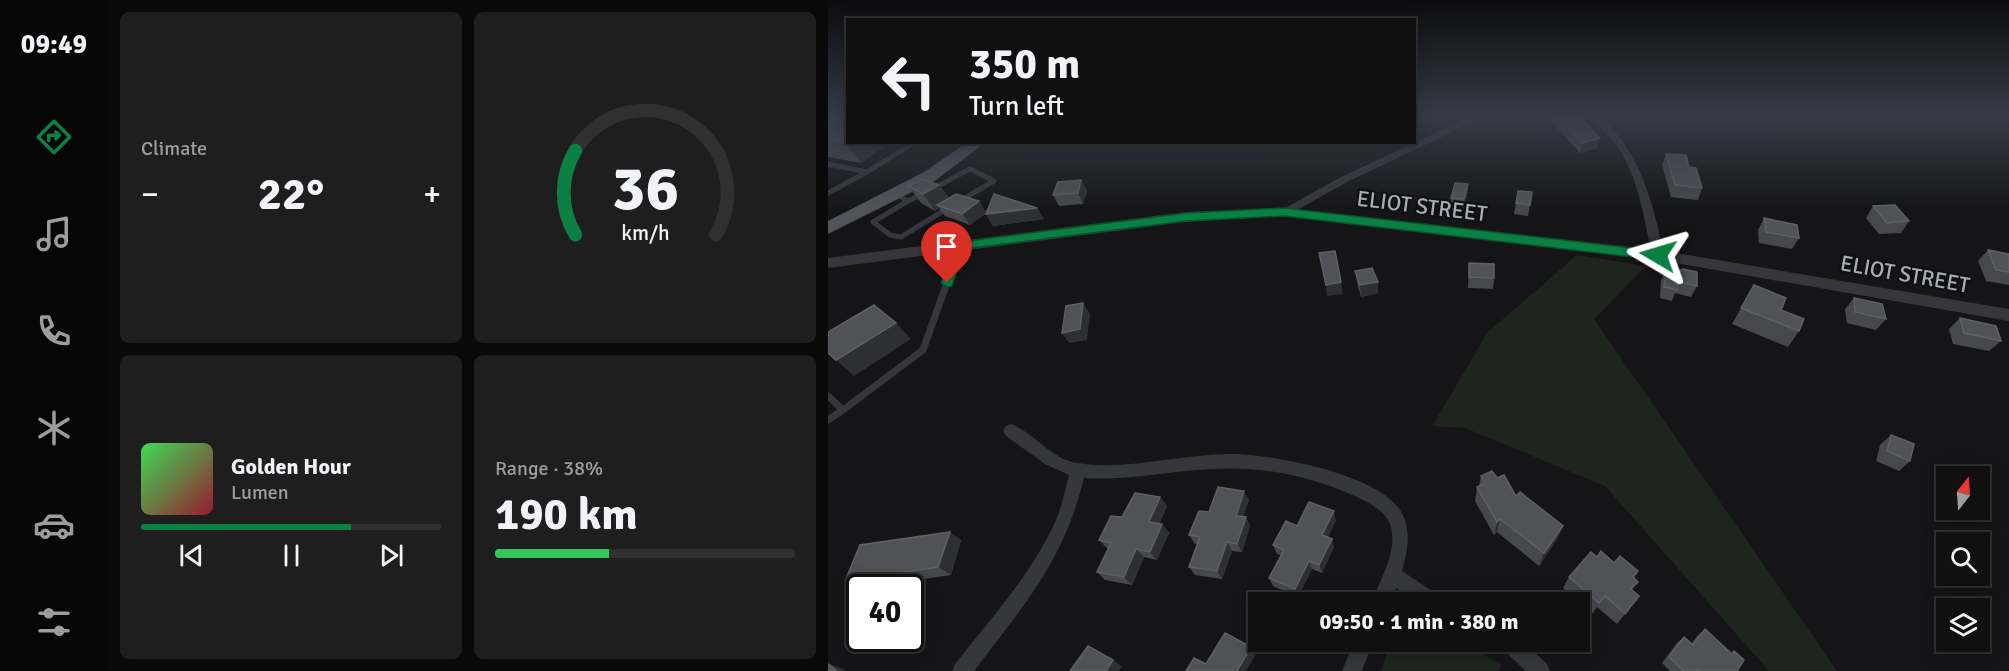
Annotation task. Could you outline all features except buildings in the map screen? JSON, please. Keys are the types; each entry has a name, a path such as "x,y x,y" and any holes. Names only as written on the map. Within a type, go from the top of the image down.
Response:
{"main road":[{"path":"828,228 902,198 970,148"}],"street":[{"path":"1284,212 1345,179 1411,148"},
{"path":"1624,148 1635,167 1642,188 1658,255"},
{"name":"ELIOT STREET","path":"828,263 1186,217 1284,212 1658,255 2009,315"},
{"path":"1011,431 1030,442 1048,459 1060,466 1078,470 1143,469 1231,461 1276,465 1337,480 1377,498 1394,514 1400,534 1392,575 1385,592"},
{"path":"962,671 1022,593 1045,556 1064,523 1078,470"},
{"path":"1392,575 1418,592"},
{"path":"1352,671 1360,652"},
{"path":"1520,652 1540,671"}],"lane":[{"path":"828,192 867,172 905,148"},
{"path":"828,164 867,172"},
{"path":"970,169 994,181 900,237 890,235 873,222 902,198 970,169"},
{"path":"900,237 903,254"},
{"path":"828,420 923,350 960,246"},
{"path":"828,396 843,410"}],"shaded area":[{"path":"1577,255 1646,266 1594,319 1837,671 1769,671 1605,486 1465,428 1432,426 1488,332"},
{"path":"1388,652 1480,652 1501,665 1499,671 1381,671"}],"route":[{"path":"947,283 960,246 1186,217 1284,212 1658,255"}]}
